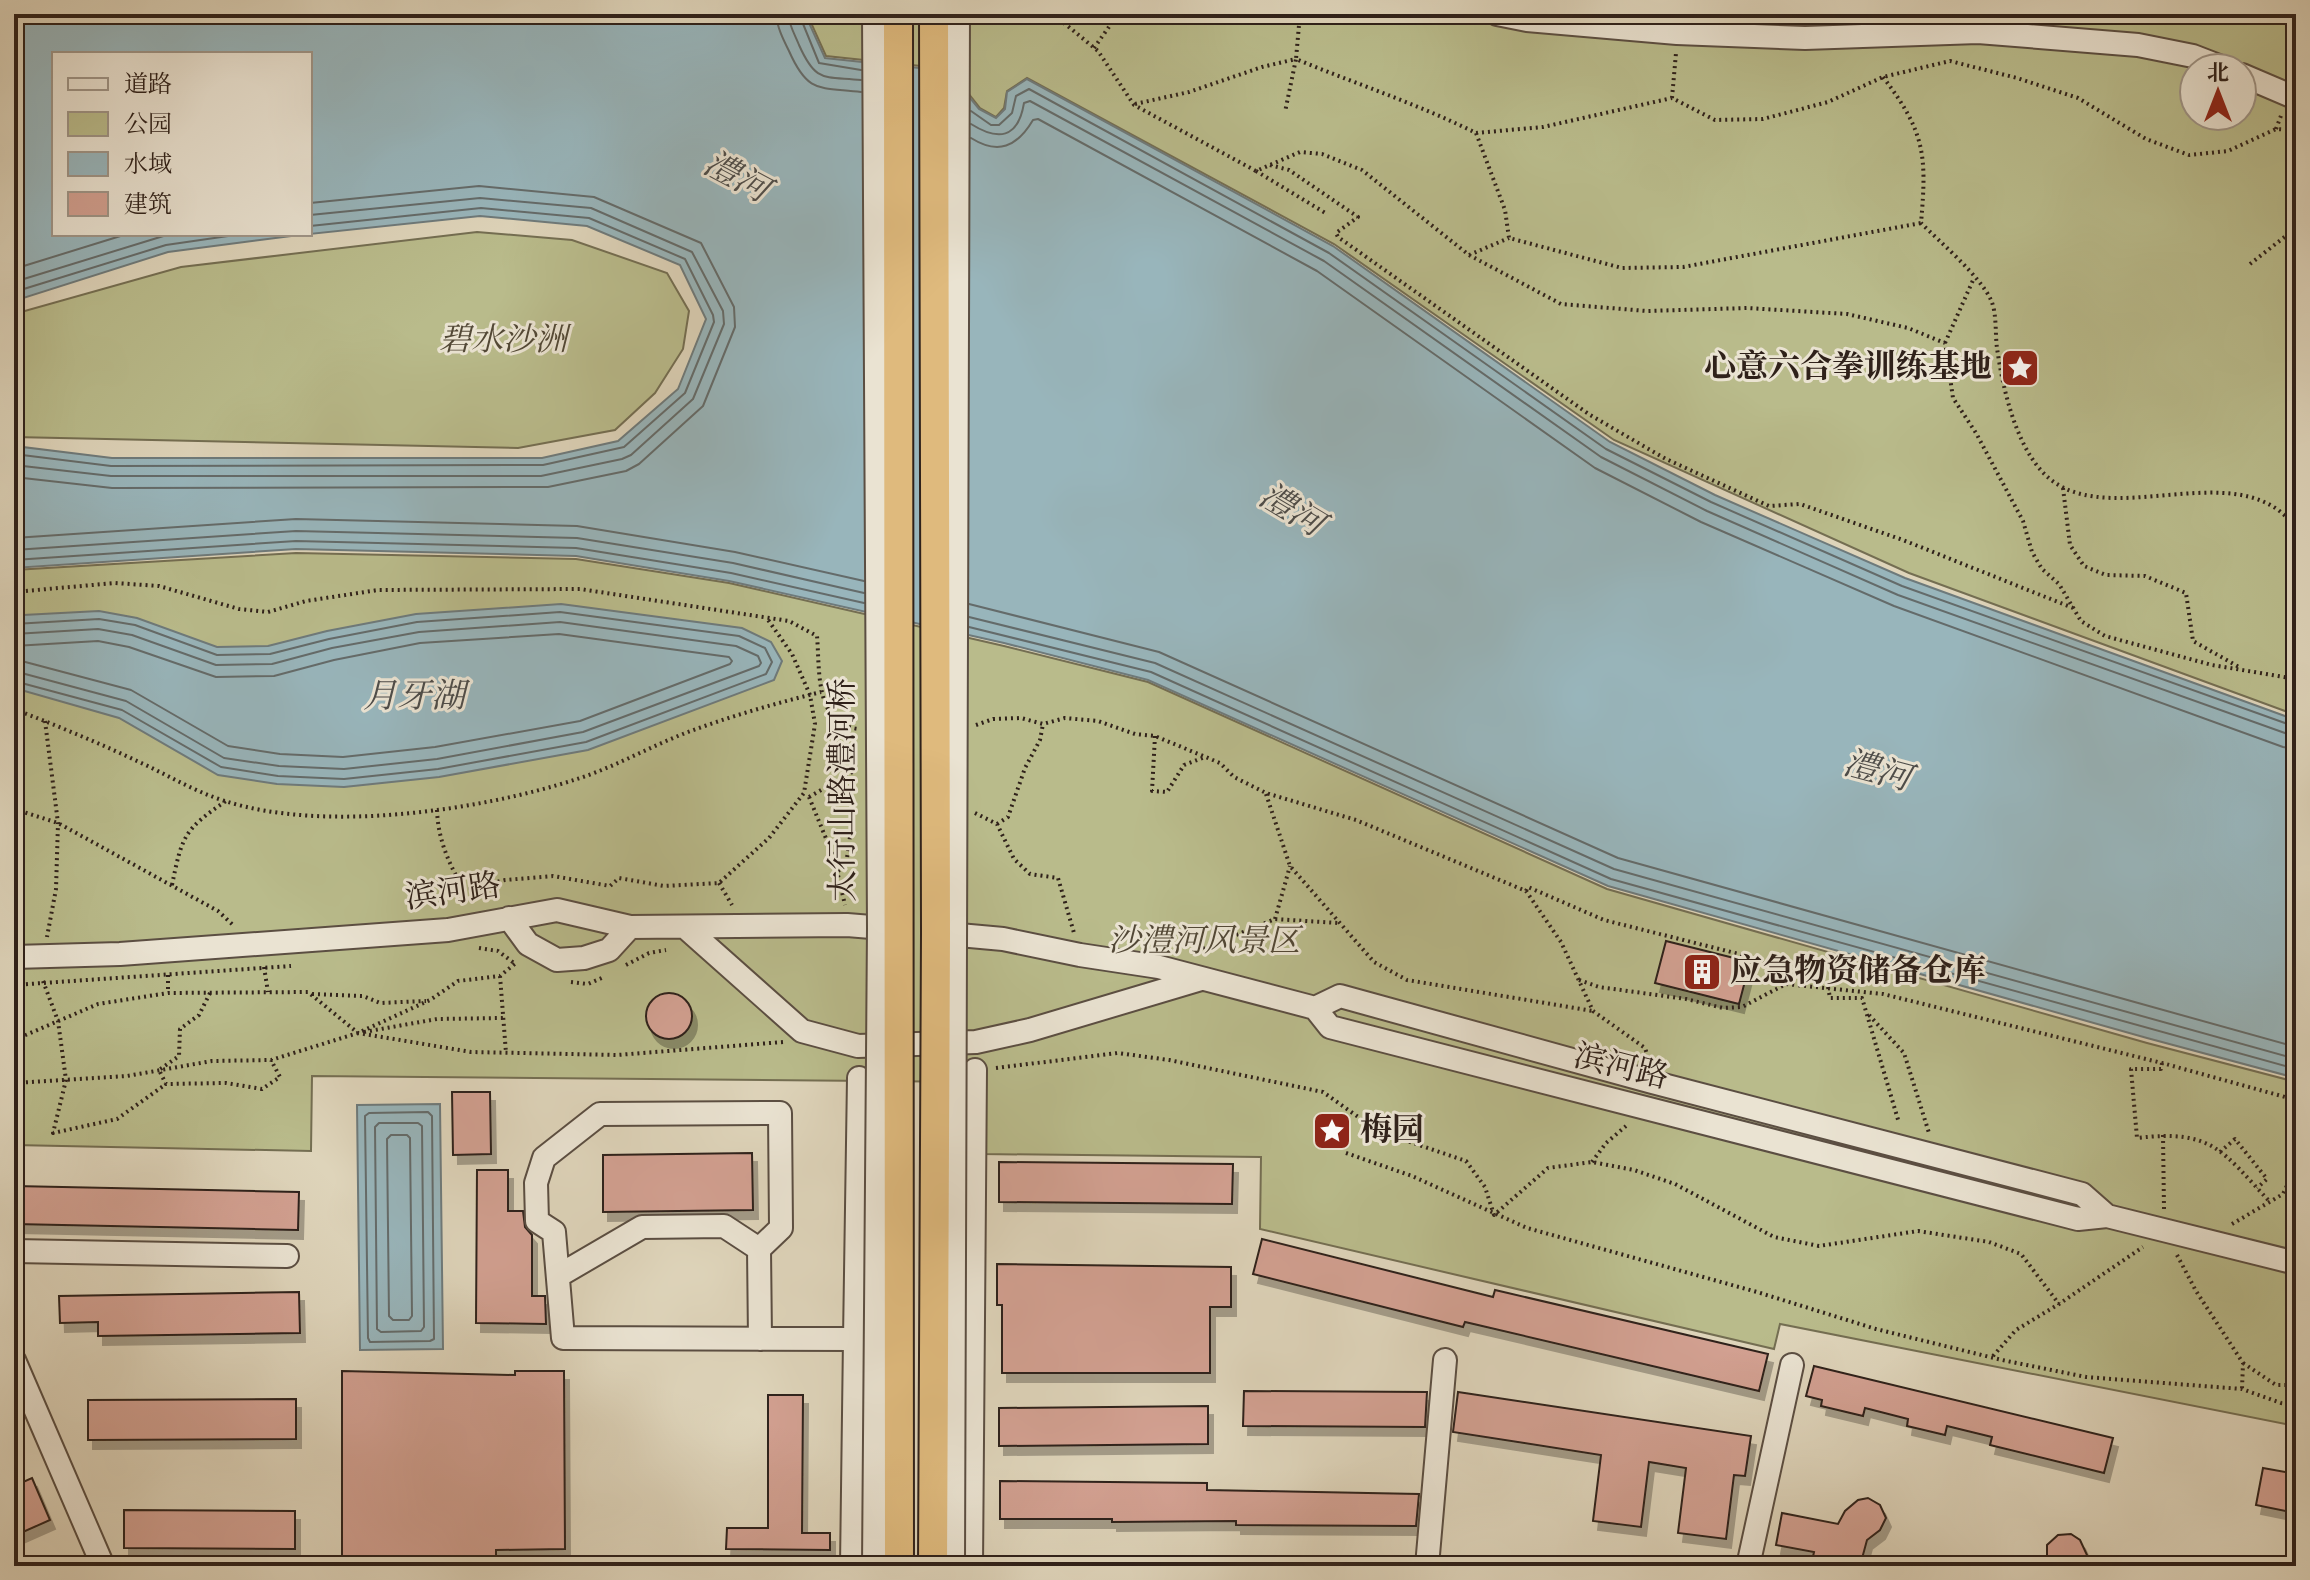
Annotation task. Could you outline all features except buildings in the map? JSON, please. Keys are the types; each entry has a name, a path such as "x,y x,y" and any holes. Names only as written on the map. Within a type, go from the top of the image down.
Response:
{"main road":[{"name":"太行山路澧河桥","path":"898,14 888,929 899,1566"},
{"path":"933,1566 945,934 934,14"}],"street":[{"name":"太行山路澧河桥","path":"874,14 888,929 874,1566"},
{"path":"953,1566 945,934 958,14"},
{"path":"1497,14 1527,20 1677,33 1805,38 1978,32 2138,45 2178,53"},
{"path":"2258,82 2296,98"},
{"name":"滨河路","path":"14,957 120,954 448,930 557,910 630,927 690,932 847,925 888,929"},
{"path":"509,918 528,944 557,960 584,958 609,950 630,927"},
{"path":"690,932 802,1031 858,1046 976,1042 1030,1030 1204,978"},
{"name":"滨河路","path":"945,934 1003,939 1159,967 1315,1008 1330,1027 2078,1219 2107,1216 2296,1263"},
{"path":"1315,1008 1340,996 1646,1081 2082,1194 2107,1216"},
{"path":"971,1566 975,1070"},
{"path":"852,1566 859,1078"},
{"path":"1635,1105 1646,1081"},
{"path":"760,1339 759,1249 781,1228 780,1113 600,1114 544,1158 536,1183 537,1221 554,1232 563,1338 760,1339 855,1339"},
{"path":"1899,1173 1906,1148"},
{"path":"558,1276 642,1227 724,1226 759,1249"},
{"path":"14,1251 287,1256"},
{"path":"14,1360 103,1566"},
{"path":"1427,1566 1445,1360"},
{"path":"1748,1566 1792,1365"}],"path":[{"path":"1048,14 1058,18 1094,48 1134,105 1256,171 1327,214"},
{"path":"1094,48 1115,14"},
{"path":"1285,112 1296,59 1300,14"},
{"path":"1672,98 1677,33"},
{"path":"1134,105 1189,92 1296,59 1365,88 1432,110 1476,133 1543,127 1672,98 1715,120 1763,119 1828,102 1883,77 1950,61 2078,98 2146,139 2189,155 2228,151 2276,129 2294,130 2290,177 2296,210"},
{"path":"1883,77 1907,108 1922,146 1925,176 1921,223 1974,278 1991,301 2010,412 2034,460 2053,482 2074,494 2106,497 2235,494 2271,505 2296,525"},
{"path":"1476,133 1505,210 1509,238"},
{"path":"1256,171 1300,152 1322,154 1362,170 1469,255 1561,304 1647,311 1747,308 1847,314 1908,328 1945,343"},
{"path":"1268,164 1289,170 1358,217 1336,233 1338,237 1590,415 1666,459 1769,506 1800,504 1903,540 2073,608"},
{"path":"1469,255 1509,238 1622,268 1683,267 1921,223"},
{"path":"2250,264 2296,228"},
{"path":"1974,278 1945,343 1953,398 1976,433 2023,521 2032,552 2042,569 2059,584 2081,621 2105,636 2212,665 2296,679"},
{"path":"2063,488 2070,545 2084,566 2106,575 2145,576 2186,593 2193,641 2245,670"},
{"path":"14,592 115,583 159,586 239,609 268,612 306,601 378,590 580,589 766,617 789,621 817,636 821,692 828,710 839,723 854,729 870,729"},
{"path":"437,810 437,826 448,861 464,890 505,880 553,876 610,886 619,878 664,886 719,883 769,838 804,793 815,724 810,695 792,654 766,617"},
{"path":"14,709 138,761 182,785 226,801 278,814 384,816 437,810 579,779 690,731 821,692"},
{"path":"976,725 993,719 1021,718 1043,724 1065,718 1098,721 1135,734 1155,736 1220,763 1234,777 1266,793 1356,820 1526,891 1561,942 1593,1011"},
{"path":"45,721 58,823 56,889 44,956 43,983 58,1021 66,1080 53,1133 117,1119 166,1084 226,1083 262,1089 280,1077 271,1060"},
{"path":"997,824 1008,817 1025,768 1040,740 1043,724"},
{"path":"1155,736 1152,791 1167,792 1184,765 1205,757"},
{"path":"1266,793 1290,866 1374,962 1407,980 1593,1011 1645,1048 1652,1068 1646,1081"},
{"path":"809,797 834,858 844,893 847,925"},
{"path":"172,885 181,842 199,819 226,801"},
{"path":"14,809 58,823 218,911 252,944 265,969 268,992"},
{"path":"973,812 997,824 1014,859 1030,874 1058,878 1080,955"},
{"path":"1275,919 1290,866"},
{"path":"1526,891 1528,887 1604,920 1751,957 1770,967 1786,984"},
{"path":"1159,967 1275,919 1339,923"},
{"path":"624,966 649,953 677,949 690,932"},
{"path":"358,1033 430,1000 458,981 500,976 533,947"},
{"path":"468,949 498,951 529,970"},
{"path":"14,985 293,965"},
{"path":"557,981 588,984 612,973"},
{"path":"168,975 168,993"},
{"path":"500,976 506,1053"},
{"path":"1579,980 1599,987 1686,999 1723,1008 1742,1007 1786,984 1883,994 2162,1063 2296,1100"},
{"path":"1828,987 1830,998 1862,998 1906,1148"},
{"path":"14,1040 98,1004 168,993 310,993 363,996 380,1003 430,1000"},
{"path":"159,1070 179,1056 180,1029 199,1015 210,993"},
{"path":"310,993 358,1033 471,1052 617,1055 779,1044 802,1031"},
{"path":"1867,1013 1904,1053 1936,1157"},
{"path":"14,1083 127,1076 212,1061 271,1060 358,1033 437,1019 503,1018"},
{"path":"975,1070 1118,1053 1169,1060 1323,1092 1378,1131 1466,1161 1485,1187 1494,1215"},
{"path":"2162,1063 2161,1069 2131,1069 2137,1138 2170,1134 2209,1142 2270,1202"},
{"path":"159,1070 166,1084"},
{"path":"1592,1162 1606,1143 1626,1126 1635,1105"},
{"path":"2163,1135 2165,1232 2196,1291 2243,1363 2276,1385 2296,1385"},
{"path":"2220,1152 2235,1139 2267,1179 2257,1188"},
{"path":"1346,1153 1412,1176 1527,1228 1757,1292 1876,1329 2086,1377 2242,1389 2296,1405"},
{"path":"1494,1215 1548,1168 1592,1162 1634,1170 1675,1184 1774,1237 1819,1246 1918,1231 1989,1242 2021,1254 2059,1304"},
{"path":"2203,1241 2283,1194 2296,1166"},
{"path":"1992,1357 2016,1330 2165,1232"},
{"path":"2242,1389 2243,1363"}],"green space":[{"path":"807,14 2296,14 2296,715 1909,573 1614,440 1334,244 1027,78 1007,91 1004,108 996,117 980,108 949,69 826,56"},
{"name":"碧水沙洲","path":"477,232 572,240 667,273 689,311 683,349 655,393 615,430 518,448 14,437 14,314 181,267"},
{"name":"沙澧河风景区","path":"296,553 576,559 729,583 1148,682 1607,889 2147,1043 2296,1082 2296,1426 1780,1324 1774,1349 1260,1229 1261,1157 982,1154 982,1082 312,1076 311,1151 14,1145 14,570"}],"water":[{"name":"澧河","path":"14,14 805,14 825,58 948,71 979,109 996,118 1005,109 1007,92 1027,79 1333,246 1610,442 1715,495 1905,578 2296,720 2296,1078 1608,886 1148,680 1004,643 729,581 576,556 296,549 14,568 14,446 112,458 542,458 618,441 678,389 706,319 680,265 587,226 480,216 312,234 312,52 52,52 52,236 292,236 168,252 14,301"},
{"name":"月牙湖","path":"561,604 742,628 771,642 782,661 774,680 588,750 439,777 344,787 277,784 218,775 119,718 14,688 14,616 99,611 137,618 217,647 268,646 416,614"},
{"path":"440,1104 443,1349 360,1350 357,1105"}],"place":[{"name":"心意六合拳训练基地","path":"2020,368"},
{"name":"应急物资储备仓库","path":"1702,972"},
{"name":"梅园","path":"1332,1131"}]}
